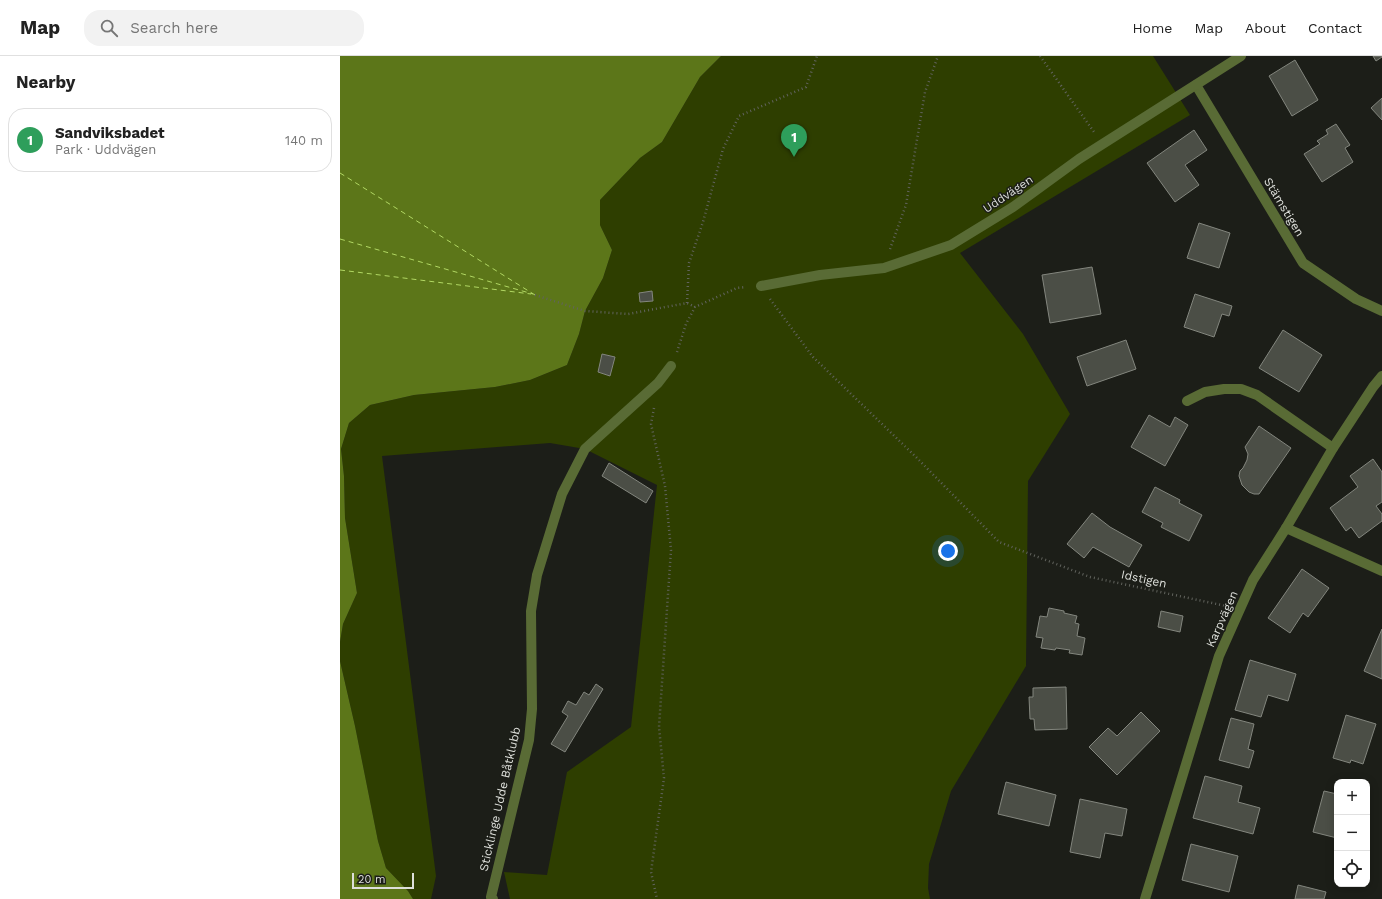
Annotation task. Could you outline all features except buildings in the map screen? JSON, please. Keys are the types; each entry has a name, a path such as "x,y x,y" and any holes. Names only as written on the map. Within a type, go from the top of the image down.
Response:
{"street":[{"name":"Uddvägen","path":"761,286 820,275 884,268 951,246 1013,207 1103,144 1241,56"},
{"name":"Stämstigen","path":"1196,85 1302,263 1356,299 1382,311"},
{"name":"Sticklinge Udde Båtklubb","path":"493,899 491,897 529,740 532,709 531,611 537,575 562,494 585,450 658,382 671,366"},
{"name":"Karpvägen","path":"1145,899 1219,656 1253,580 1286,528 1333,448 1373,387 1382,376"},
{"path":"1187,401 1205,392 1224,389 1241,389 1257,395 1333,448"},
{"path":"1286,528 1382,571"}],"path":[{"path":"687,303 689,263 703,222 723,149 739,116 806,88 817,56"},
{"path":"884,268 906,205 926,92 938,56"},
{"path":"1040,56 1103,144"},
{"path":"671,366 686,324 696,307 737,288 761,286"},
{"name":"Idstigen","path":"761,286 813,357 916,457 999,542 1090,576 1240,609"},
{"path":"535,295 585,311 628,314 687,303 696,307"},
{"path":"655,401 651,424 665,486 671,550 659,727 664,778 651,872 656,899"}],"shaded area":[{"path":"340,56 721,56 700,77 662,142 640,158 600,200 600,225 612,250 603,278 585,311 579,334 567,365 530,380 495,387 414,395 370,405 349,423 341,449 344,476 345,518 357,593 343,624 340,642"},
{"path":"721,56 1153,56 1190,115 960,253 1023,334 1070,414 1028,481 1026,666 951,791 929,864 928,888 930,899 510,899 504,872 547,875 567,772 631,727 657,485 585,449 550,443 382,456 436,876 431,899 413,899 408,891 386,868 378,841 355,726 340,661 340,642 343,624 357,593 345,518 344,476 341,449 349,423 370,405 414,395 495,387 530,380 567,365 579,334 585,311 603,278 612,250 600,225 600,200 640,158 662,142 700,77"},
{"path":"340,661 355,726 378,841 386,868 408,891 413,899 340,899"}],"ferry route":[{"path":"340,173 535,295"},
{"path":"340,239 533,294"},
{"path":"340,270 531,294"}],"place":[{"name":"Sandviksbadet","path":"794,157"}]}
